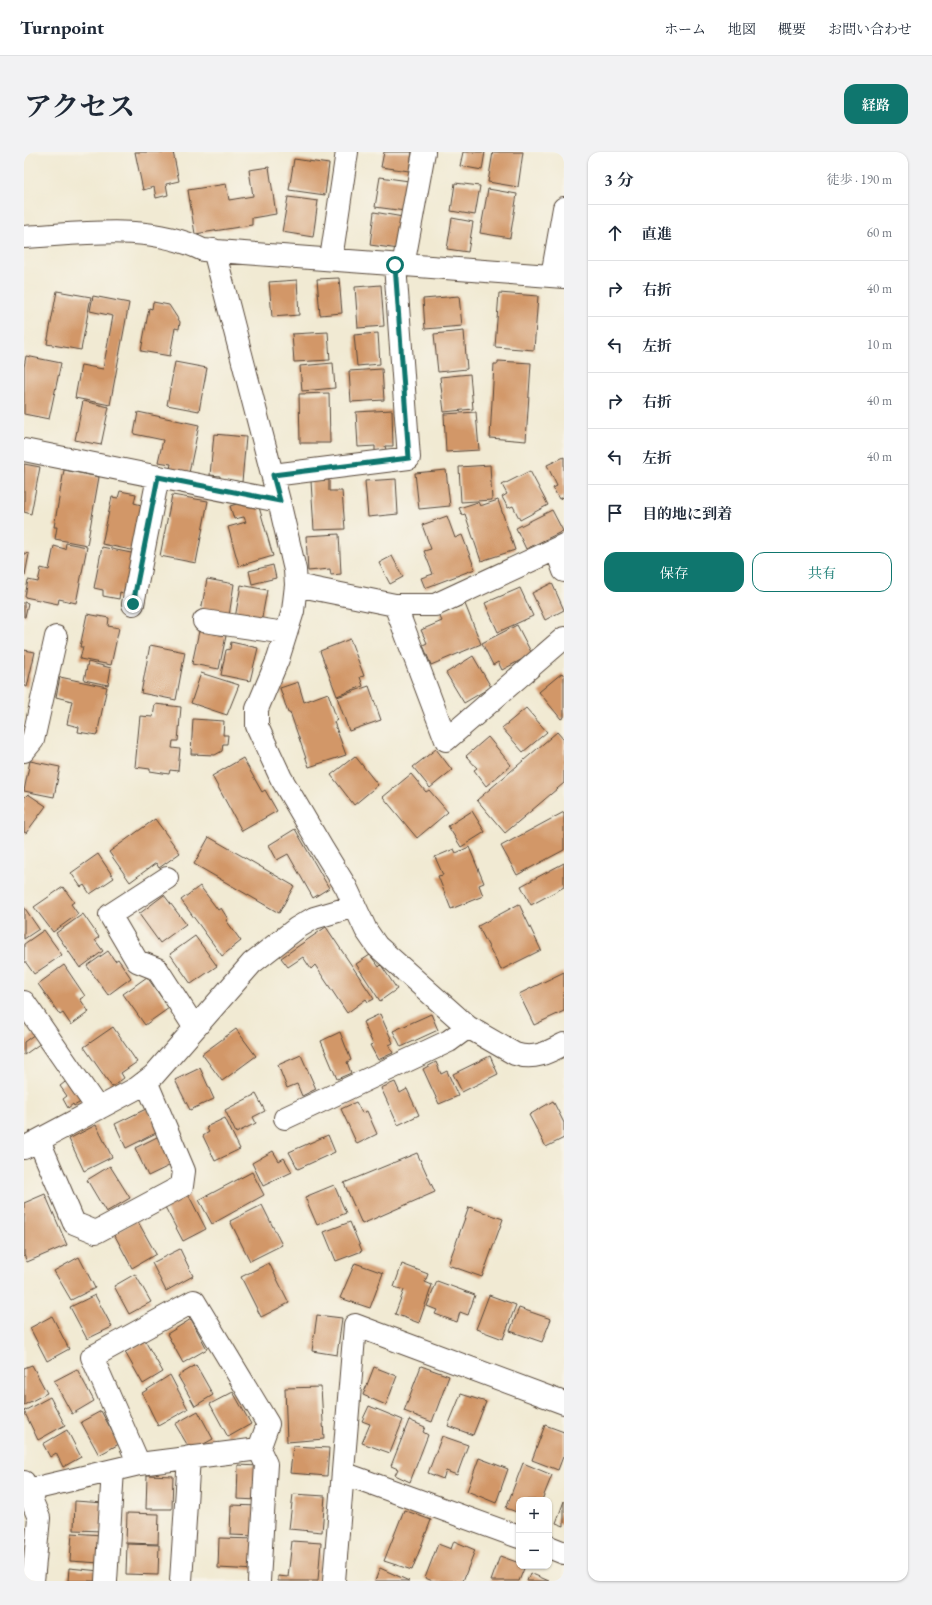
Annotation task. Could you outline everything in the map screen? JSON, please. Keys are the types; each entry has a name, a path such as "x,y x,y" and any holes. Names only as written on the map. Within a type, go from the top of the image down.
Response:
{"street":[{"path":"331,259 347,152"},
{"path":"273,475 409,458 399,266 424,152"},
{"path":"24,237 108,233 147,234 182,240 203,250 558,277 564,208"},
{"path":"214,250 280,501 295,570 296,585 293,611 278,659 257,708 257,726 281,778 346,887 366,930 377,946 468,1027 515,1054 523,1057 543,1055 564,1044"},
{"path":"24,450 280,501"},
{"path":"133,604 158,477"},
{"path":"296,585 394,605 436,605 560,547 564,571"},
{"path":"394,605 446,740 564,638"},
{"path":"204,621 285,633"},
{"path":"24,751 33,740 56,637"},
{"path":"167,878 110,915 137,961 156,970 195,1028"},
{"path":"146,1081 184,1171 182,1186 96,1232 74,1223 31,1144 122,1097 146,1081 154,1075 252,963 314,918 355,906"},
{"path":"24,1002 98,1109"},
{"path":"285,1118 449,1042 468,1027"},
{"path":"139,1464 92,1357 194,1301 268,1424 259,1449 266,1464 259,1581"},
{"path":"334,1581 354,1325 564,1403"},
{"path":"33,1581 39,1518 25,1487 139,1464 259,1449"},
{"path":"180,1581 189,1458"},
{"path":"106,1581 113,1470"},
{"path":"343,1473 516,1535"},
{"path":"552,1548 564,1553"}],"building":[{"path":"135,152 173,152 179,181 166,184 168,195 156,198 154,187 143,190"},
{"path":"384,152 412,152 409,171 381,167"},
{"path":"463,152 485,152 482,170 460,166"},
{"path":"493,152 523,152 518,187 488,182"},
{"path":"294,159 329,164 325,195 289,190"},
{"path":"269,167 276,214 252,218 252,225 195,234 188,190 226,184 229,200 253,196 249,170"},
{"path":"380,177 409,181 405,211 375,207"},
{"path":"455,183 480,186 475,215 451,211"},
{"path":"488,189 517,194 510,238 480,233"},
{"path":"288,197 318,201 313,237 282,232"},
{"path":"374,212 403,217 399,249 370,245"},
{"path":"452,218 473,222 468,252 447,249"},
{"path":"339,278 342,313 320,315 317,279"},
{"path":"297,280 299,315 272,317 269,282"},
{"path":"381,285 384,326 358,328 355,287"},
{"path":"57,291 91,297 81,350 47,344"},
{"path":"499,293 538,296 534,350 495,347"},
{"path":"93,296 129,303 110,405 75,398 81,365 103,369 113,316 90,311"},
{"path":"459,296 462,326 425,329 423,299"},
{"path":"153,302 169,305 180,322 179,329 175,328 170,356 141,351 149,308 152,309"},
{"path":"464,331 467,369 438,372 434,334"},
{"path":"328,332 330,360 294,362 292,334"},
{"path":"378,333 380,364 357,366 354,335"},
{"path":"26,356 61,363 49,419 24,414 24,367"},
{"path":"498,361 531,363 526,441 490,438 494,364 498,364"},
{"path":"175,362 207,368 199,411 167,405"},
{"path":"333,363 335,388 302,391 300,366"},
{"path":"382,369 384,400 351,402 349,371"},
{"path":"470,374 473,409 444,412 440,377"},
{"path":"329,393 330,443 300,443 299,394"},
{"path":"83,401 109,407 101,445 75,440"},
{"path":"392,410 393,446 385,446 386,450 375,451 375,446 358,447 356,412"},
{"path":"138,412 199,425 189,473 170,469 171,464 158,462 163,440 134,434"},
{"path":"476,412 479,450 446,452 444,414"},
{"path":"214,434 246,437 242,482 220,479 220,476 210,475"},
{"path":"564,457 564,497 559,499 553,488 557,486 547,465"},
{"path":"24,464 40,467 31,514 24,512"},
{"path":"490,465 492,500 461,502 459,467"},
{"path":"64,470 99,477 87,545 55,539 57,527 54,527"},
{"path":"446,470 450,506 419,509 415,473"},
{"path":"530,471 548,505 520,520 513,506 508,508 502,497 507,494 502,485"},
{"path":"396,479 398,514 368,517 365,481"},
{"path":"329,480 329,491 342,491 345,529 314,530 311,481"},
{"path":"120,491 136,494 134,503 145,506 136,551 102,544 112,497 118,498"},
{"path":"172,495 208,501 196,563 160,556"},
{"path":"498,500 515,550 481,561 465,514 462,515 459,508 478,502 480,506"},
{"path":"244,502 259,507 273,556 239,566 228,527 246,522 244,517 234,519 230,506"},
{"path":"552,510 563,531 526,549 516,528"},
{"path":"447,516 455,538 462,535 475,569 425,588 421,578 433,574 424,551 431,549 422,525"},
{"path":"339,534 341,574 331,575 330,569 308,571 306,536"},
{"path":"66,543 87,547 76,603 59,599 58,604 25,597 28,580 38,582 41,568 49,570 54,546 65,549"},
{"path":"102,547 136,554 130,587 125,586 123,593 120,592 119,599 103,596 103,590 94,588"},
{"path":"24,553 29,554 25,575 24,575"},
{"path":"392,556 403,577 390,584 379,563"},
{"path":"273,565 276,578 252,584 249,571"},
{"path":"207,579 234,584 229,616 201,611"},
{"path":"552,583 564,610 545,620 532,593"},
{"path":"241,585 267,590 261,623 235,618"},
{"path":"520,588 533,616 498,632 485,603"},
{"path":"24,602 28,603 25,617 24,617"},
{"path":"465,604 481,644 431,665 423,645 427,643 421,630 442,621 439,615"},
{"path":"87,614 109,618 108,626 119,628 111,665 80,659 83,647 80,647"},
{"path":"517,625 532,654 502,670 498,662 493,665 482,643"},
{"path":"199,631 226,636 219,669 192,664"},
{"path":"350,639 364,676 360,677 363,686 337,696 320,651"},
{"path":"231,642 258,648 250,681 221,675 226,650 230,649"},
{"path":"150,645 185,652 176,700 141,693"},
{"path":"24,650 35,652 27,687 24,686"},
{"path":"473,656 491,687 464,703 446,673"},
{"path":"88,662 111,668 108,685 84,680"},
{"path":"201,673 239,685 227,715 191,703"},
{"path":"562,673 564,676 564,717 561,719 539,692"},
{"path":"60,677 107,687 97,735 78,732 79,727 67,724 72,701 56,697"},
{"path":"298,682 304,702 328,693 337,720 334,722 346,755 309,767 280,688"},
{"path":"369,686 381,720 349,731 337,697"},
{"path":"155,704 181,707 178,741 173,741 172,748 180,749 178,771 170,770 169,774 135,767 140,716 153,717"},
{"path":"526,708 547,732 523,752 502,728"},
{"path":"193,719 224,721 223,735 228,735 227,744 223,744 222,751 215,755 191,754"},
{"path":"557,732 564,740 564,783 505,833 477,800"},
{"path":"488,737 511,765 486,786 474,770 477,768 466,756"},
{"path":"436,749 452,770 430,788 413,767"},
{"path":"355,756 378,785 354,805 331,775"},
{"path":"243,758 262,792 265,790 277,811 242,831 212,776"},
{"path":"30,761 60,767 54,797 24,791"},
{"path":"411,774 426,792 429,790 448,812 417,838 383,797"},
{"path":"28,794 46,806 26,833 24,832 24,798"},
{"path":"472,811 485,832 461,847 448,826"},
{"path":"564,812 564,850 517,875 501,846"},
{"path":"155,819 180,853 159,868 156,863 130,882 109,852"},
{"path":"295,829 329,888 313,898 288,854 277,860 269,845"},
{"path":"209,837 294,886 279,913 194,864"},
{"path":"469,847 484,883 479,885 483,896 451,909 438,876 443,875 435,857 454,849 456,853"},
{"path":"98,854 114,878 90,894 84,885 81,887 71,873"},
{"path":"564,863 564,887 531,905 521,886"},
{"path":"200,886 218,910 221,908 228,919 226,920 241,941 222,956 181,900"},
{"path":"63,887 74,902 71,904 78,914 53,932 34,907"},
{"path":"164,895 186,924 160,943 139,914"},
{"path":"519,904 541,950 501,970 478,926"},
{"path":"24,907 39,929 24,939"},
{"path":"83,914 99,937 95,940 103,951 80,968 56,933"},
{"path":"326,927 374,999 368,1002 366,999 347,1013 315,965 311,969 303,957 288,967 281,958"},
{"path":"44,930 62,955 34,974 24,960 24,944"},
{"path":"195,936 217,966 191,984 170,954"},
{"path":"108,951 115,961 118,959 131,978 108,995 87,966"},
{"path":"370,955 379,967 381,965 397,989 380,1001 356,964"},
{"path":"64,965 85,996 80,999 89,1012 71,1025 63,1013 60,1015 38,984"},
{"path":"564,972 564,1011 534,1025 519,994"},
{"path":"147,977 169,1008 145,1025 123,994"},
{"path":"380,1014 393,1043 389,1045 393,1053 378,1060 370,1045 373,1044 363,1022"},
{"path":"431,1014 438,1030 401,1047 393,1031"},
{"path":"113,1027 137,1062 121,1073 124,1078 112,1087 84,1047"},
{"path":"236,1029 256,1056 222,1081 202,1054"},
{"path":"340,1032 351,1060 347,1062 351,1073 337,1079 321,1041"},
{"path":"35,1034 41,1043 24,1055 24,1042"},
{"path":"301,1055 316,1089 302,1096 297,1084 287,1088 278,1065"},
{"path":"490,1056 498,1074 462,1092 453,1074"},
{"path":"436,1062 441,1074 447,1071 458,1096 439,1104 423,1069"},
{"path":"200,1068 214,1099 190,1110 175,1080"},
{"path":"69,1079 84,1100 74,1106 73,1104 68,1108 63,1099 67,1096 60,1086"},
{"path":"395,1082 400,1093 407,1089 419,1115 398,1125 381,1088"},
{"path":"256,1094 265,1111 253,1117 256,1123 236,1133 225,1110"},
{"path":"553,1101 564,1123 564,1138 546,1147 529,1115"},
{"path":"356,1102 362,1113 367,1111 377,1134 357,1144 341,1109"},
{"path":"148,1108 160,1131 126,1148 115,1124"},
{"path":"225,1118 240,1149 215,1161 203,1136 209,1132 206,1127"},
{"path":"96,1125 112,1157 84,1171 69,1139"},
{"path":"328,1135 335,1152 298,1169 289,1152"},
{"path":"159,1136 173,1164 148,1176 135,1148"},
{"path":"273,1151 279,1161 284,1158 292,1172 263,1186 252,1163"},
{"path":"417,1153 435,1192 362,1224 344,1183"},
{"path":"110,1166 130,1198 106,1212 87,1180"},
{"path":"252,1172 264,1195 212,1224 199,1200"},
{"path":"334,1185 346,1213 317,1225 305,1197"},
{"path":"45,1194 67,1245 27,1262 24,1255 24,1203"},
{"path":"188,1194 206,1229 183,1241 165,1207"},
{"path":"262,1205 282,1245 250,1261 230,1221"},
{"path":"469,1207 503,1219 482,1277 448,1265"},
{"path":"137,1220 156,1254 132,1268 114,1234"},
{"path":"350,1222 362,1251 336,1261 324,1232"},
{"path":"180,1249 193,1276 166,1291 152,1263"},
{"path":"79,1257 95,1288 71,1300 54,1271"},
{"path":"269,1263 289,1303 261,1317 241,1277"},
{"path":"355,1263 383,1273 370,1308 340,1298"},
{"path":"402,1264 428,1274 425,1282 432,1285 419,1323 395,1314 404,1290 394,1287"},
{"path":"135,1274 151,1302 129,1314 114,1286"},
{"path":"437,1281 475,1295 468,1315 460,1312 457,1322 435,1314 437,1310 427,1306"},
{"path":"95,1295 112,1327 87,1339 70,1307"},
{"path":"489,1295 516,1305 503,1339 476,1329"},
{"path":"519,1308 551,1319 542,1342 510,1331"},
{"path":"317,1315 342,1318 337,1355 312,1351"},
{"path":"52,1316 69,1349 47,1361 30,1328"},
{"path":"191,1319 207,1349 183,1363 167,1334"},
{"path":"145,1341 163,1372 143,1384 125,1352"},
{"path":"32,1365 47,1393 24,1405 24,1368"},
{"path":"196,1365 213,1395 195,1406 178,1376"},
{"path":"421,1366 449,1376 432,1422 404,1411"},
{"path":"374,1367 397,1376 386,1405 363,1395"},
{"path":"77,1369 94,1401 72,1414 54,1381"},
{"path":"170,1375 188,1409 158,1426 142,1393"},
{"path":"321,1387 324,1439 287,1442 285,1388"},
{"path":"233,1392 251,1424 228,1437 210,1404"},
{"path":"461,1394 486,1402 473,1435 448,1426"},
{"path":"50,1397 65,1425 38,1440 24,1411"},
{"path":"369,1406 403,1420 390,1453 362,1443 370,1424 362,1421"},
{"path":"101,1411 119,1444 99,1455 81,1422"},
{"path":"198,1411 213,1439 191,1451 175,1424"},
{"path":"409,1420 425,1427 423,1432 428,1435 410,1482 395,1475 398,1469 391,1466"},
{"path":"545,1425 564,1432 564,1454 558,1470 532,1460"},
{"path":"67,1430 81,1457 63,1467 56,1453 50,1457 43,1444"},
{"path":"442,1436 468,1445 457,1475 446,1471 443,1479 428,1473"},
{"path":"293,1446 329,1448 327,1476 290,1473"},
{"path":"479,1458 508,1469 496,1503 467,1491"},
{"path":"523,1463 552,1475 543,1497 516,1497 516,1512 506,1508"},
{"path":"238,1465 259,1466 258,1500 237,1499"},
{"path":"147,1475 173,1476 172,1509 146,1509"},
{"path":"293,1494 325,1496 322,1532 289,1529"},
{"path":"75,1501 104,1503 103,1531 74,1530"},
{"path":"564,1501 564,1526 556,1523"},
{"path":"231,1505 258,1506 257,1536 230,1535"},
{"path":"404,1510 431,1520 412,1570 384,1561"},
{"path":"127,1513 159,1514 158,1544 126,1543"},
{"path":"72,1533 102,1535 100,1563 70,1561"},
{"path":"219,1538 257,1539 256,1570 218,1568"},
{"path":"292,1541 321,1543 318,1581 278,1581 278,1576 288,1577"},
{"path":"454,1541 475,1550 463,1581 433,1581 425,1578 438,1544 451,1549"},
{"path":"127,1544 159,1545 158,1575 126,1574"},
{"path":"500,1556 516,1562 516,1569 524,1569 519,1581 491,1581"},
{"path":"69,1568 100,1571 99,1581 68,1581"},
{"path":"380,1568 409,1581 375,1581"},
{"path":"530,1573 549,1581 527,1581"}],"route":[{"path":"133,604 158,477 280,501 273,475 409,458 395,265"}]}
